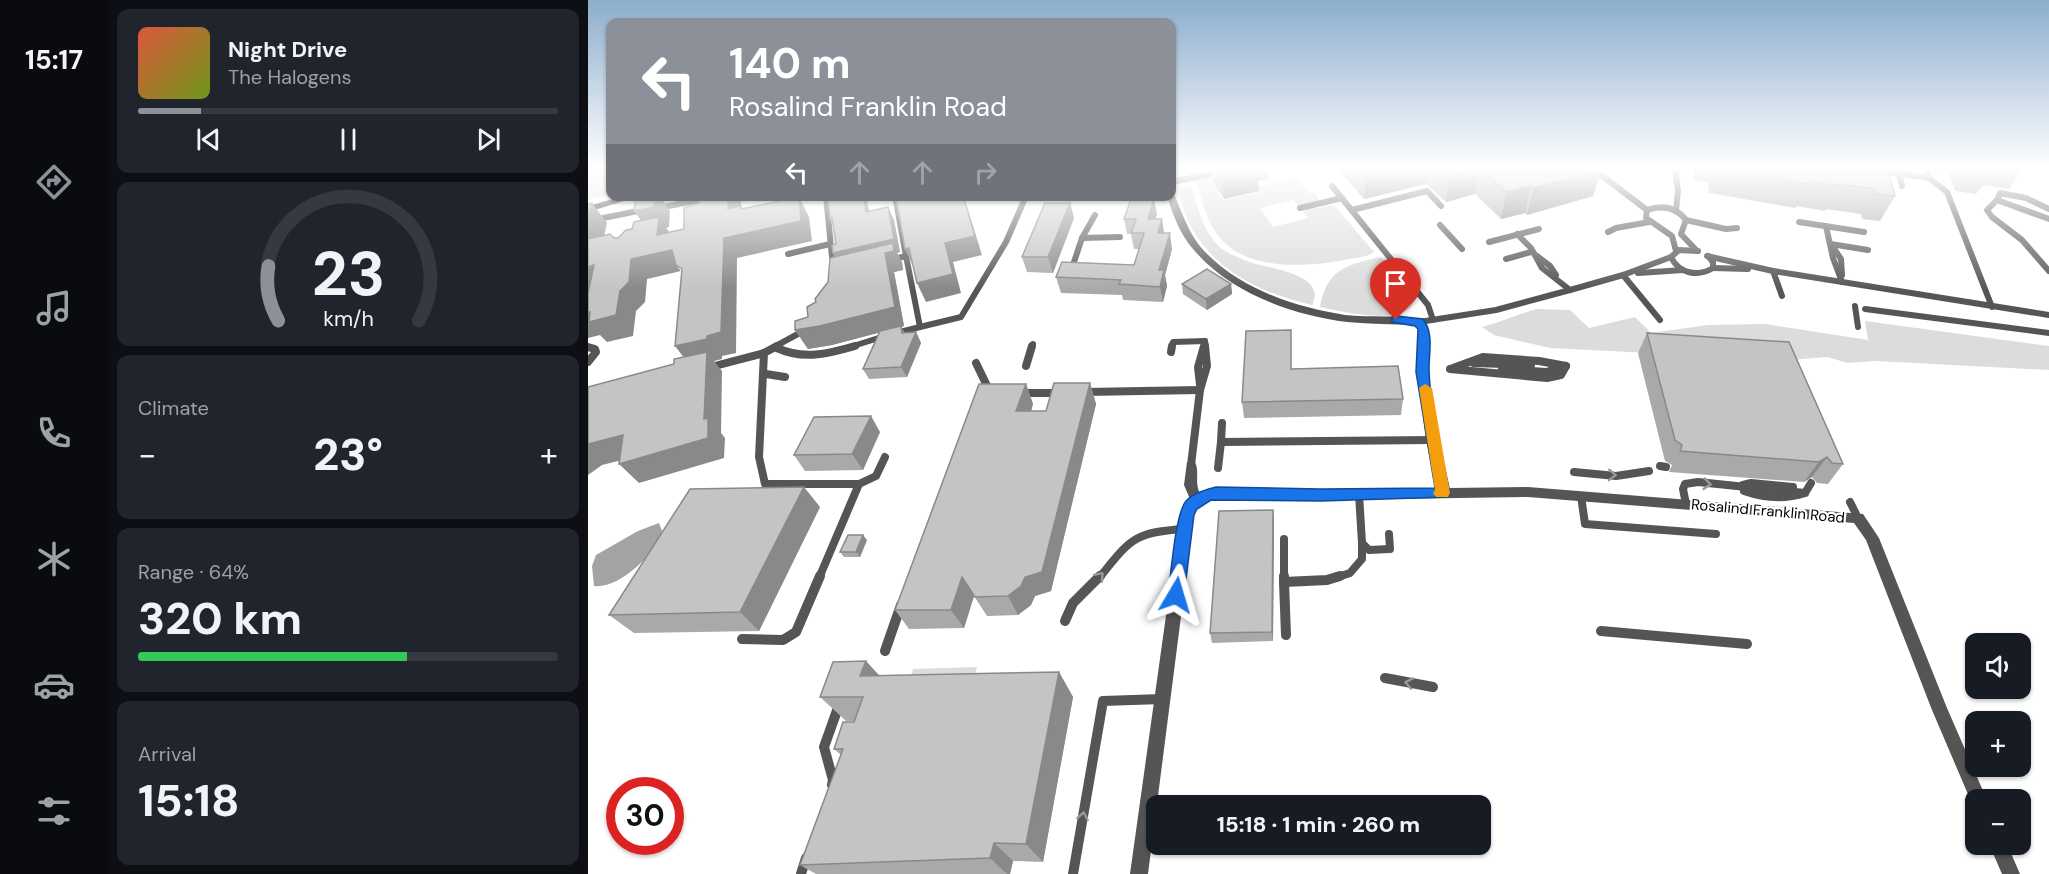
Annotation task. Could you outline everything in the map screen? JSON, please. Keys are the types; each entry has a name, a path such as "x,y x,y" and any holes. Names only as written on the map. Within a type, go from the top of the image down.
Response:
{"street":[{"path":"1176,209 1183,228 1213,266 1256,292 1299,308 1346,318 1419,322 1424,328 1423,372 1432,440 1443,493"},
{"path":"1139,874 1187,515 1197,500 1190,485 1191,465"},
{"name":"Rosalind Franklin Road","path":"1197,500 1216,493 1528,492 1858,518 1872,538 1940,710 1974,789"},
{"path":"2003,855 2011,874"}],"lane":[{"path":"588,221 646,209"},
{"path":"827,209 833,274 844,271"},
{"path":"897,209 920,327"},
{"path":"777,348 786,354 803,357 816,356 961,317 1006,242 1020,209"},
{"path":"1357,209 1352,210 1428,305 1433,321"},
{"path":"1653,209 1647,210 1645,215 1649,222 1672,237 1676,266 1684,270"},
{"path":"1670,209 1676,210 1686,220 1737,228"},
{"path":"1954,209 1992,307"},
{"path":"1988,209 1992,217 2022,240 2049,271"},
{"path":"2021,209 2049,219"},
{"path":"1071,273 1082,238 1095,215"},
{"path":"1686,220 1681,234 1713,262 1713,268"},
{"path":"1608,232 1649,222"},
{"path":"1799,222 1864,232"},
{"path":"1440,225 1462,249"},
{"path":"1826,226 1831,244 1841,259 1842,282"},
{"path":"1489,242 1539,230"},
{"path":"1517,234 1531,248 1531,252 1542,268 1570,290"},
{"path":"1082,238 1120,237"},
{"path":"788,254 830,244"},
{"path":"1831,244 1868,250"},
{"path":"1419,322 1496,310 1623,275 1688,249 1698,251"},
{"path":"1506,259 1531,252"},
{"path":"885,261 906,256"},
{"path":"1707,256 1773,271 2049,315"},
{"path":"1623,275 1660,270 1701,273 1713,268 1773,271"},
{"path":"1773,271 1782,296"},
{"path":"1623,275 1660,320"},
{"path":"1855,306 1858,327"},
{"path":"1865,309 2049,333"},
{"path":"697,370 777,348 812,326"},
{"path":"1171,352 1173,342 1206,341 1207,366 1200,390 1191,465"},
{"path":"1026,366 1033,344"},
{"path":"588,346 596,352 588,362"},
{"path":"764,352 766,374 759,473 765,484 859,484 876,476 885,457"},
{"path":"976,363 987,395 1002,394"},
{"path":"1471,363 1566,366 1561,375 1547,378 1450,369 1471,363"},
{"path":"766,374 785,377"},
{"path":"1014,393 1200,390"},
{"path":"1218,468 1222,423"},
{"path":"1221,442 1432,440"},
{"path":"1574,472 1616,476 1649,471"},
{"path":"1686,504 1683,489 1685,484 1698,482 1735,487 1756,495 1793,498 1809,488"},
{"path":"742,639 783,640 796,632 859,484"},
{"path":"1284,582 1326,580 1350,573 1362,559 1359,494"},
{"path":"1581,496 1585,524 1716,534"},
{"path":"1850,502 1858,518"},
{"path":"1065,621 1068,606 1094,583 1122,548 1134,538 1145,534 1185,529"},
{"path":"1362,543 1369,550 1390,549 1389,534"},
{"path":"1284,539 1286,635"},
{"path":"885,651 905,595"},
{"path":"1600,631 1747,644"},
{"path":"1385,678 1433,687"},
{"path":"830,791 833,780 824,747 834,734 844,691"},
{"path":"1073,874 1103,700 1162,699"},
{"path":"801,874 812,843"}],"shaded area":[{"path":"1184,209 1198,209 1210,236 1229,253 1252,263 1283,270 1305,279 1312,286 1315,294 1312,305 1266,291 1226,267 1209,252 1195,234"},
{"path":"1205,209 1261,209 1273,227 1308,218 1302,210 1337,209 1374,252 1358,258 1317,264 1266,262 1236,251 1218,236"},
{"path":"1379,257 1415,296 1411,306 1403,313 1375,316 1320,307 1327,284 1339,271 1356,263"},
{"path":"1537,309 1570,310 1589,328 1635,317 1651,333 1708,325 1765,324 1868,340 1865,321 2049,346 2049,370 1876,361 1848,363 1827,357 1789,360 1550,348 1494,335 1482,327"},
{"path":"659,523 662,531 658,540 635,568 614,582 594,586 592,566 596,555 638,531"},
{"path":"977,667 968,699 904,700 913,669"}],"building":[{"path":"684,209 800,209 801,221 724,238 721,332 707,336 707,339 675,346 682,269 676,265 672,250 631,259 629,282 620,291 616,315 589,322 588,293 594,265 588,267 588,239 610,234 618,238 626,230 632,229 634,222 659,217 657,235 684,229"},
{"path":"829,209 865,209 866,212 888,209 894,239 833,253 832,245 836,244 832,218 830,219"},
{"path":"898,209 967,209 975,236 945,243 953,274 917,283 909,248 905,249"},
{"path":"1043,209 1068,209 1048,257 1022,257"},
{"path":"1128,209 1151,209 1148,219 1162,219 1158,233 1170,233 1159,270 1164,270 1160,287 1119,284 1121,280 1056,277 1062,262 1134,265 1144,233 1131,233 1136,219 1124,219"},
{"path":"893,243 894,251 885,253 895,307 795,330 795,321 808,317 807,307 816,302 815,299 828,282 830,258"},
{"path":"1207,269 1231,284 1206,299 1182,284"},
{"path":"901,326 902,333 916,332 901,367 863,369 880,331"},
{"path":"1291,330 1291,369 1398,366 1403,399 1242,402 1246,331"},
{"path":"1647,333 1789,342 1843,464 1832,463 1827,457 1819,462 1680,451 1682,445 1675,440"},
{"path":"707,352 704,419 708,418 708,438 619,464 623,435 588,444 588,387 674,364 674,359"},
{"path":"1054,383 1090,383 1042,572 1025,577 1021,586 1008,596 975,597 962,577 951,610 895,610 979,384 1026,384 1016,411 1046,411"},
{"path":"871,416 852,454 794,455 814,417"},
{"path":"804,487 740,612 609,615 690,489"},
{"path":"1273,510 1272,632 1210,633 1219,511"},
{"path":"848,535 863,535 856,552 840,552"},
{"path":"866,661 860,676 1059,672 1026,844 994,843 990,858 800,865 843,749 834,749 843,722 854,722 863,697 820,697 833,662"}],"slow traffic":[{"path":"1425,388 1432,440 1443,493 1441,493"}],"route":[{"path":"1176,595 1187,515 1191,506 1206,495 1216,493 1321,495 1443,493 1432,440 1423,372 1424,328 1419,322 1396,320"}]}
